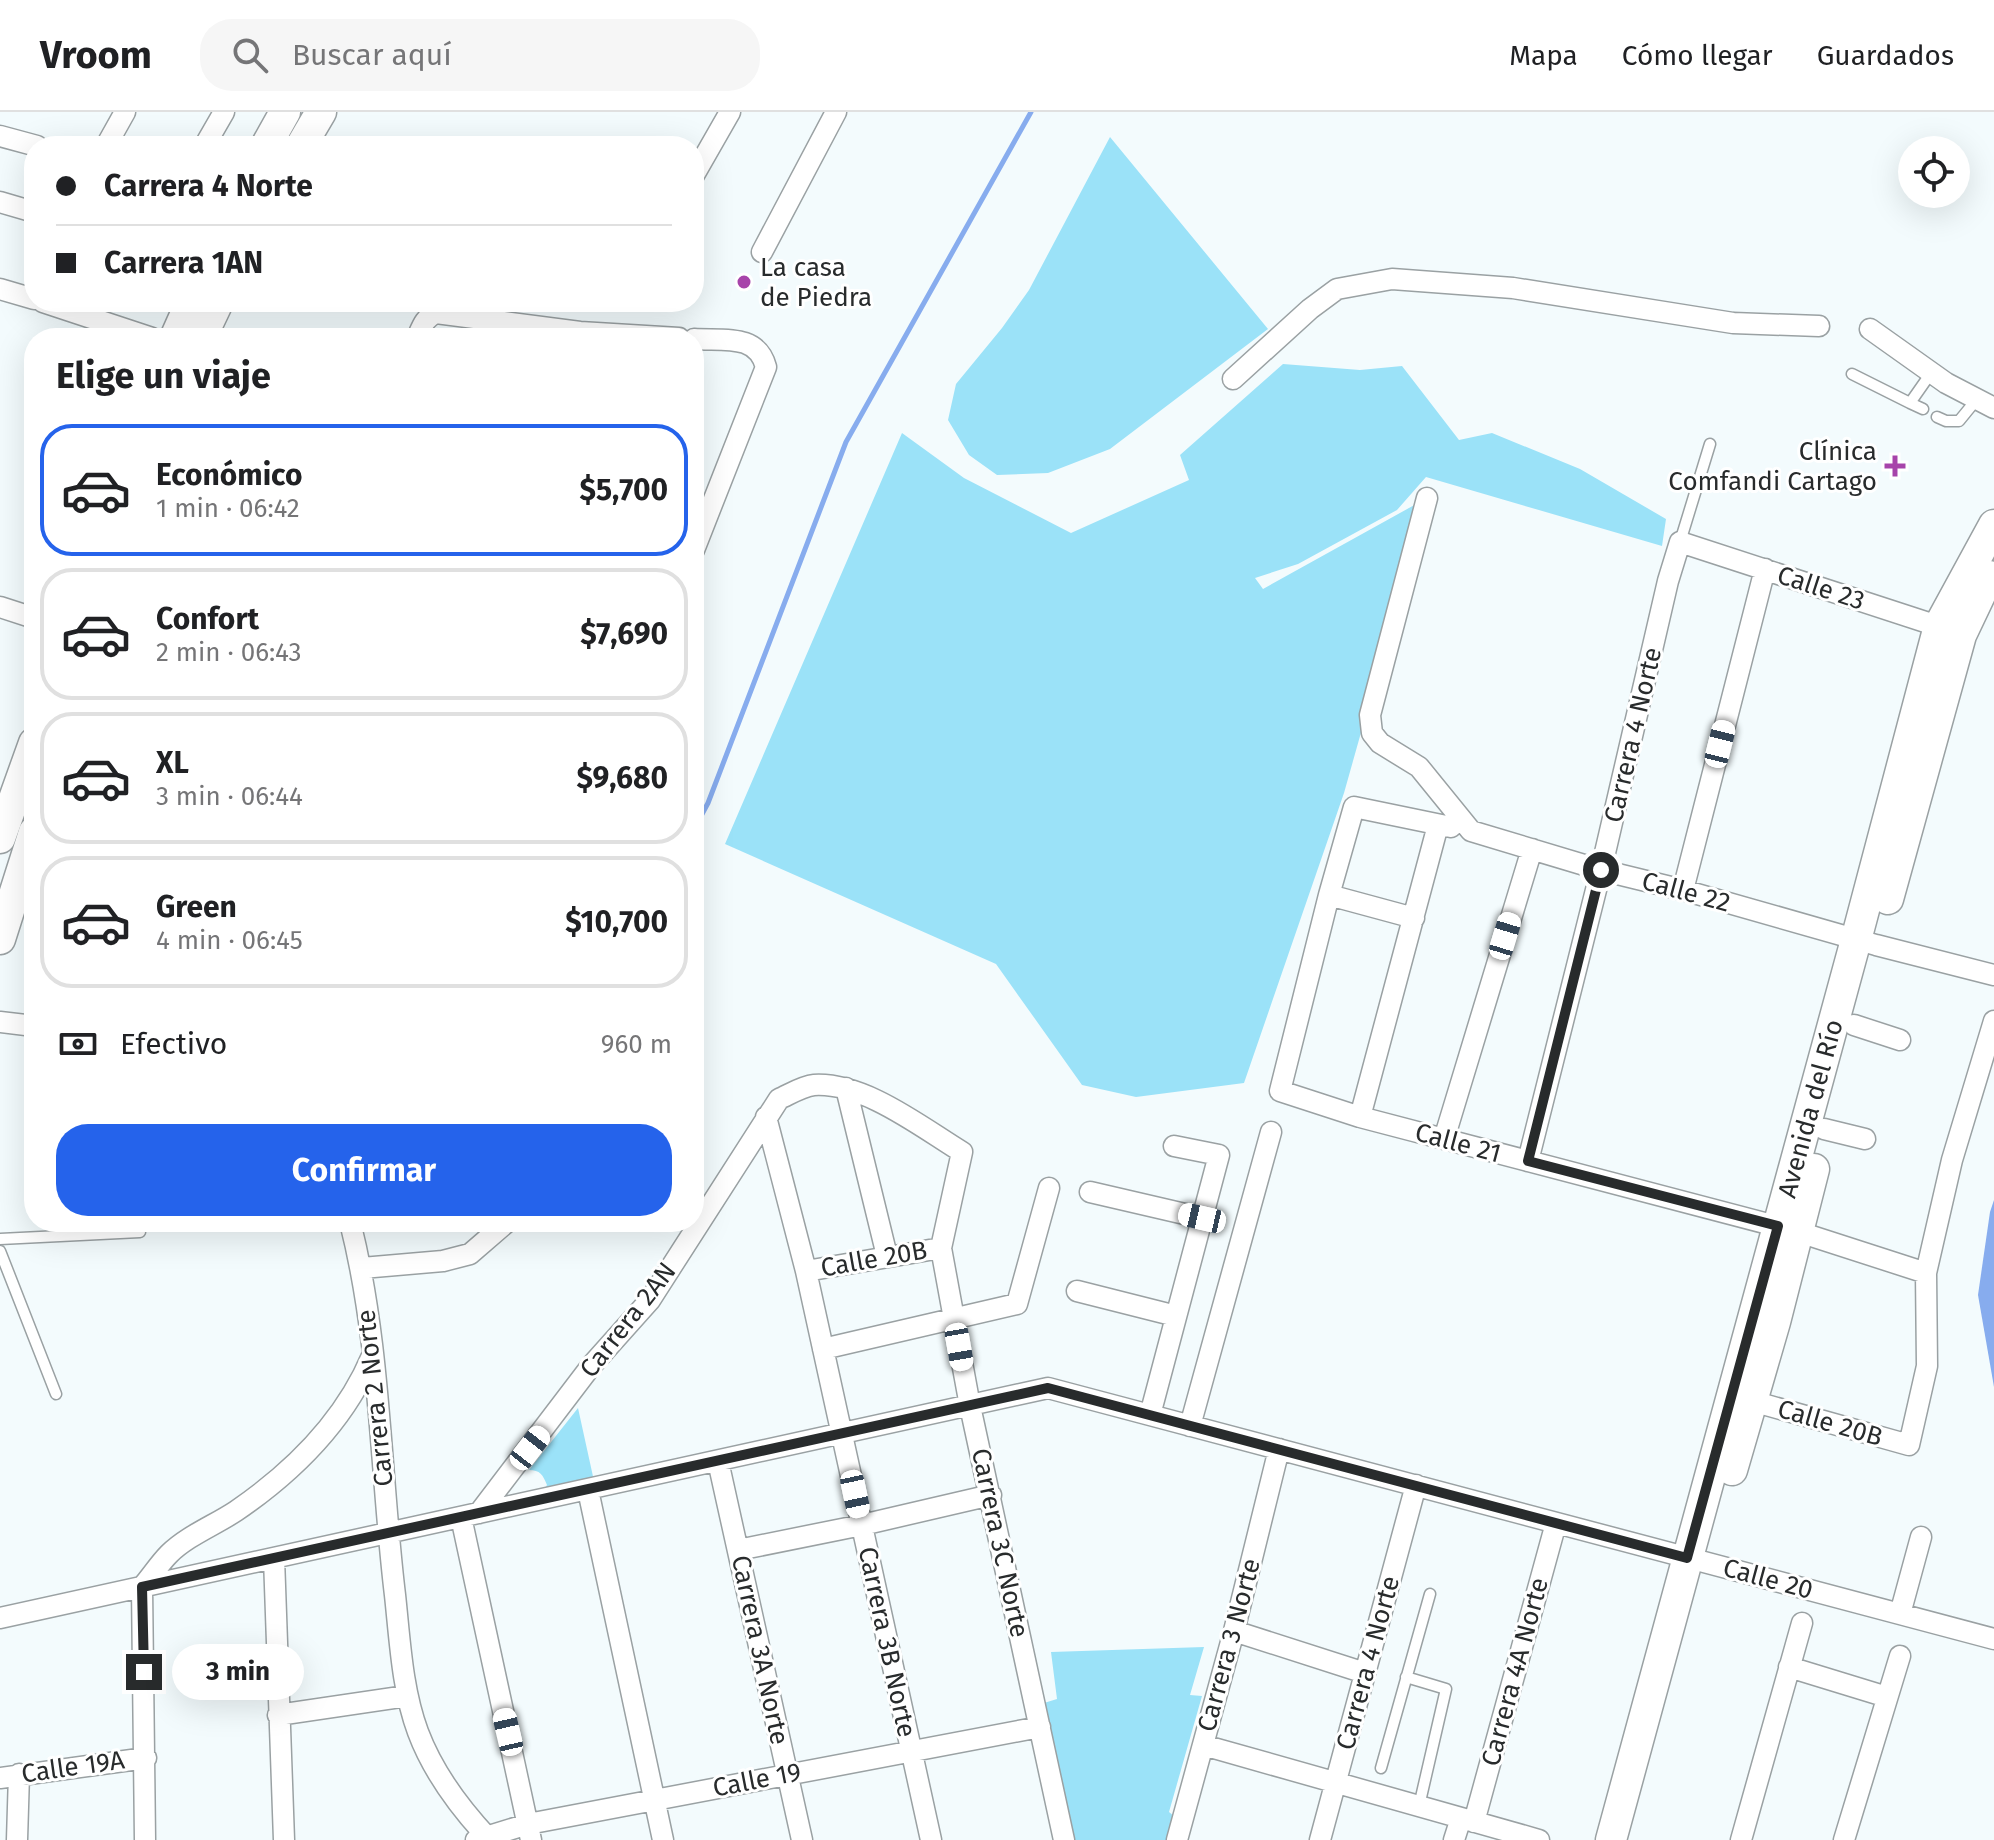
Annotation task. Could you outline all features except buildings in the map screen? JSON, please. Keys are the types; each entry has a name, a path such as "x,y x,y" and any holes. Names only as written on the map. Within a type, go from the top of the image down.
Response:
{"street":[{"path":"112,136 125,112"},
{"path":"210,136 224,112"},
{"path":"272,136 285,112"},
{"path":"307,136 321,112"},
{"path":"704,158 730,112"},
{"path":"762,252 836,112"},
{"path":"0,136 24,142"},
{"path":"0,202 24,209"},
{"path":"1233,379 1310,309 1337,289 1392,279 1513,288 1733,323 1819,326"},
{"path":"0,289 24,296"},
{"path":"73,312 122,328"},
{"path":"421,328 429,316 436,313 491,328"},
{"path":"1870,329 1931,373 1986,403"},
{"path":"704,340 749,343 762,353 766,367 704,525"},
{"path":"1427,498 1376,689 1370,715 1371,726 1380,743 1419,767 1471,831"},
{"name":"Avenida del Río","path":"1611,1840 1697,1560 1950,631 1994,525"},
{"name":"Calle 23","path":"1680,542 1950,631"},
{"name":"Carrera 4 Norte","path":"1528,1161 1680,542"},
{"name":"Avenida del Río","path":"1950,631 1985,601 1994,567"},
{"path":"1683,890 1765,569"},
{"path":"0,607 24,615"},
{"path":"0,838 24,771"},
{"name":"Calle 22","path":"1329,895 1354,807 1471,831 1866,943 1994,975"},
{"path":"1360,1117 1438,825"},
{"path":"1444,1139 1532,849"},
{"path":"0,939 24,863"},
{"path":"1329,895 1414,918"},
{"name":"Calle 21","path":"1329,895 1280,1091 1360,1117 1788,1229 1926,1273"},
{"name":"Avenida del Río","path":"1631,1840 1697,1560 1752,1401 1788,1229 1824,1129 1854,1025 1866,943"},
{"path":"1926,1273 1952,1160 1994,1021"},
{"path":"0,1022 24,1025"},
{"path":"1854,1025 1900,1040"},
{"name":"Carrera 2AN","path":"704,1215 779,1099 811,1085 846,1088"},
{"path":"846,1088 887,1256"},
{"name":"Carrera 3C Norte","path":"846,1088 891,1109 962,1152 941,1248 970,1406 1064,1840"},
{"name":"Carrera 3B Norte","path":"766,1117 806,1271 931,1840"},
{"path":"1824,1129 1865,1139"},
{"path":"1190,1426 1271,1132"},
{"path":"1150,1415 1219,1155 1174,1146"},
{"path":"823,1349 1017,1304 1049,1188"},
{"path":"1090,1192 1202,1218"},
{"name":"Carrera 2 Norte","path":"353,1232 362,1268 373,1353 388,1533 407,1696 431,1762 482,1839"},
{"path":"362,1268 443,1261 470,1254 495,1232"},
{"name":"Carrera 2AN","path":"470,1515 591,1366 650,1300 693,1232"},
{"name":"Calle 20B","path":"806,1271 941,1248"},
{"name":"Calle 20B","path":"1752,1401 1909,1445 1927,1366 1926,1273"},
{"path":"1077,1291 1176,1316"},
{"path":"145,1840 142,1587 171,1552 238,1509 301,1458 352,1395 373,1353"},
{"name":"Calle 20","path":"0,1618 1048,1388 1994,1639"},
{"name":"Carrera 3 Norte","path":"1177,1840 1279,1449"},
{"name":"Carrera 3A Norte","path":"718,1461 802,1840"},
{"name":"Carrera 4 Norte","path":"1320,1840 1416,1485"},
{"path":"588,1490 663,1840"},
{"path":"738,1550 991,1495"},
{"path":"470,1515 529,1832"},
{"name":"Carrera 4A Norte","path":"1454,1840 1467,1820 1556,1523"},
{"path":"1900,1614 1921,1537"},
{"path":"274,1558 284,1840"},
{"path":"1741,1840 1802,1623"},
{"path":"1234,1631 1365,1673"},
{"path":"1844,1840 1900,1656"},
{"path":"1789,1667 1887,1697"},
{"path":"278,1715 407,1696"},
{"name":"Calle 19","path":"482,1839 529,1832 654,1800 1040,1727"},
{"path":"1203,1745 1539,1840"},
{"name":"Calle 19A","path":"10,1776 146,1758"},
{"path":"10,1776 17,1840"}],"lane":[{"path":"1910,403 1931,373"},
{"path":"1852,374 1923,409"},
{"path":"1937,417 1959,421 1986,403"},
{"path":"1680,542 1710,444"},
{"path":"0,1239 140,1232"},
{"path":"0,1251 56,1394"},
{"path":"1381,1768 1430,1594"},
{"path":"1406,1677 1446,1689 1419,1806"}],"shaded area":[{"path":"1110,137 1268,329 1110,449 1048,473 997,475 969,455 948,420 956,384 1029,290"},
{"path":"1283,364 1360,370 1402,366 1459,440 1492,433 1580,469 1666,519 1662,546 1426,477 1397,510 1298,564 1255,578 1263,589 1427,498 1344,793 1244,1083 1136,1097 1082,1085 996,964 725,844 902,433 964,478 1071,533 1189,480 1180,455"},
{"path":"1994,1200 1994,1387 1978,1295"},
{"path":"578,1408 594,1481 542,1493 547,1485 544,1478 538,1472 529,1470"},
{"path":"1204,1647 1190,1695 1202,1696 1169,1812 1179,1820 1173,1840 1073,1840 1044,1703 1057,1699 1051,1652"}],"waterway":[{"path":"704,810 846,442 1031,112"}],"place":[{"name":"La casa de Piedra","path":"744,282"},
{"name":"Clínica Comfandi Cartago","path":"1895,466"}],"route":[{"path":"144,1672 142,1587 1048,1388 1687,1558 1778,1226 1528,1161 1601,870"}]}
